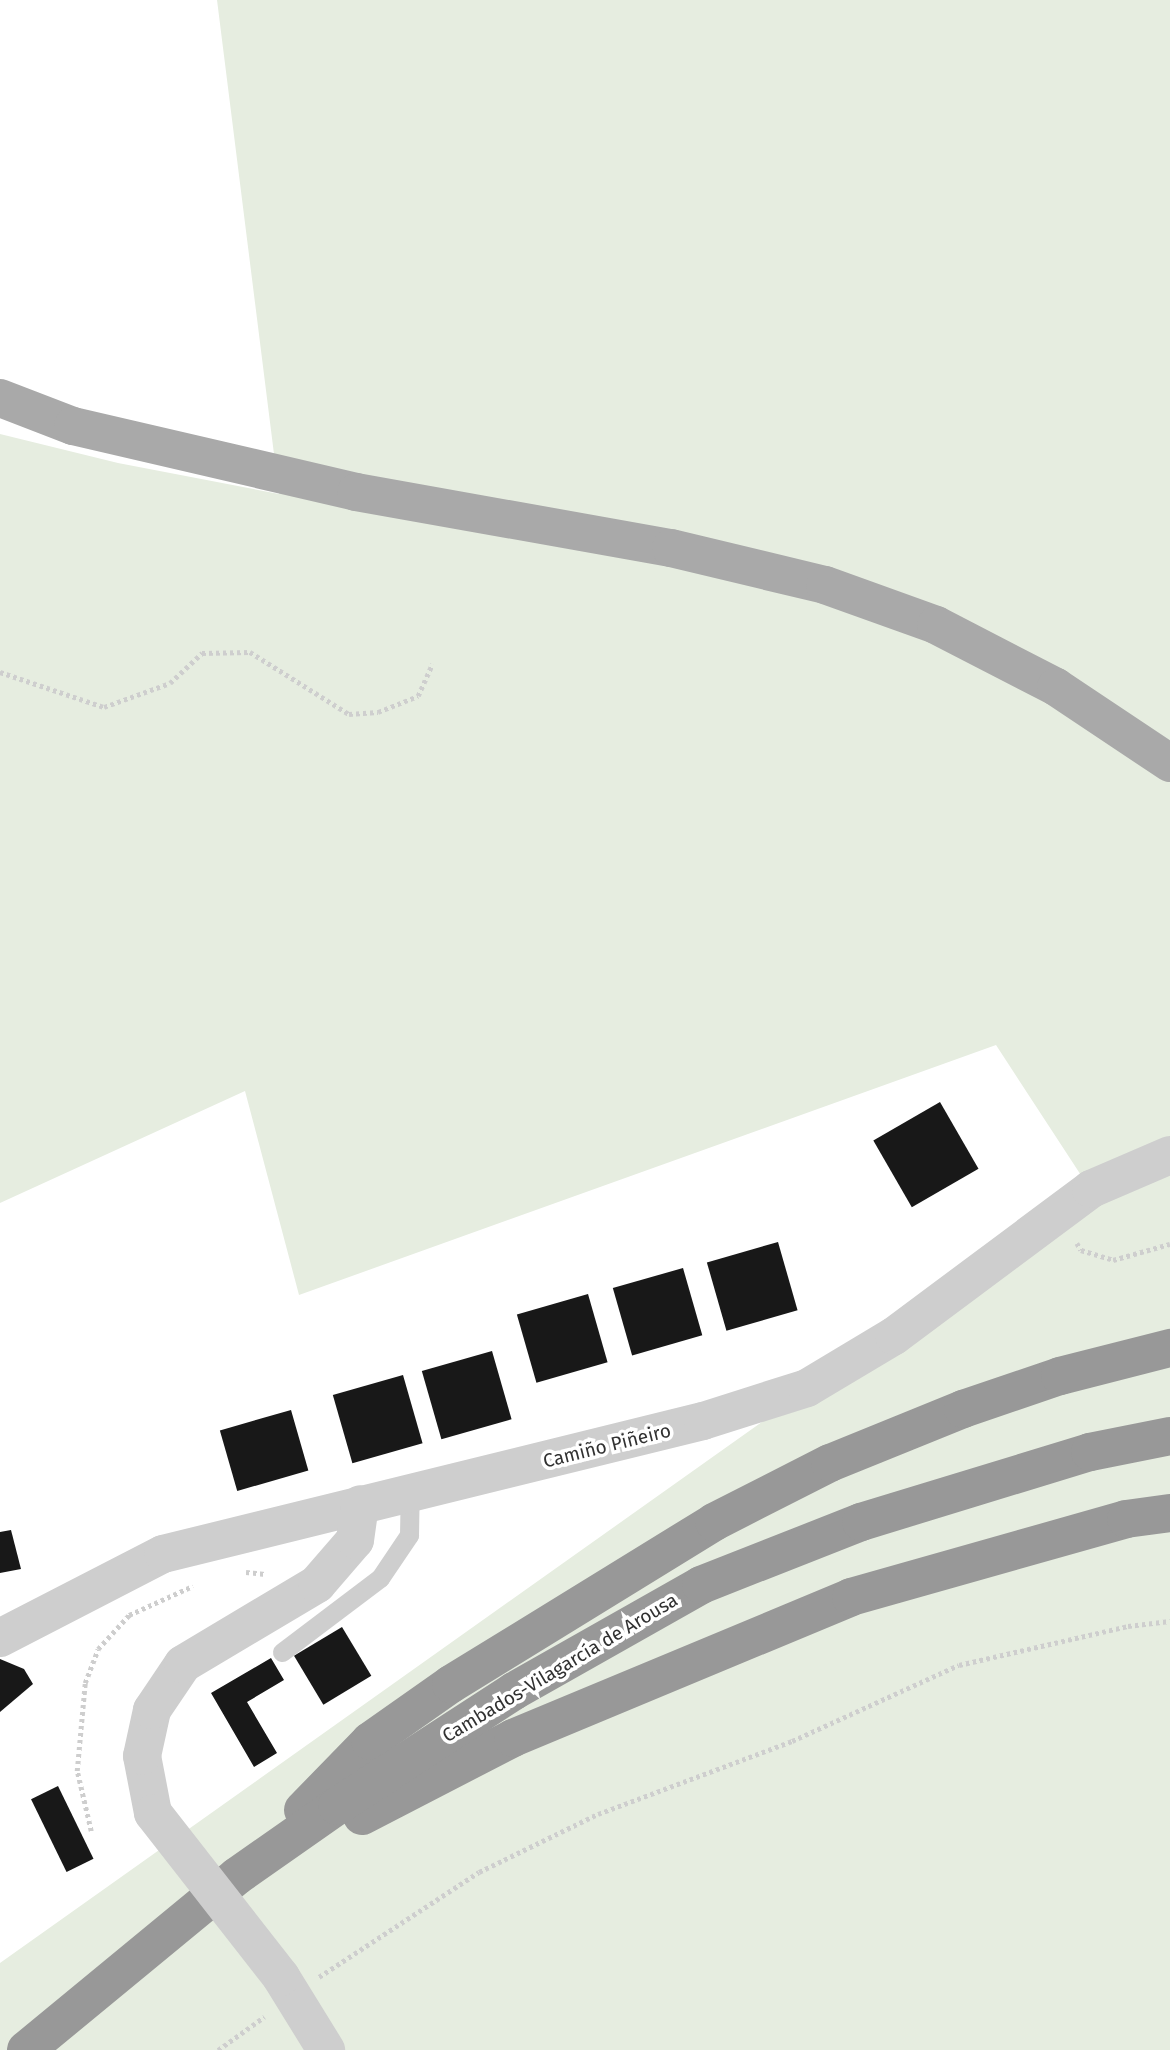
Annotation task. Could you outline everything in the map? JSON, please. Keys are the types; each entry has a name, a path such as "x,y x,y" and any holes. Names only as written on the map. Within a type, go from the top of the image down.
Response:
{"highway":[{"path":"237,1876 370,1741 452,1684 713,1522 830,1463 963,1409 1060,1376 1170,1348"},
{"name":"Cambados-Vilagarcía de Arousa","path":"26,2050 237,1876 514,1691 701,1585 861,1522 1090,1452 1170,1436"},
{"path":"237,1876 513,1738 851,1597 1126,1519 1170,1513"}],"main road":[{"path":"0,398 73,426 356,492 671,548 825,585 936,625 1056,687 1170,763"}],"street":[{"name":"Camiño Piñeiro","path":"0,1638 163,1554 360,1504 410,1496 703,1421 807,1388 894,1336 1091,1189 1170,1155"},
{"path":"326,2050 287,1986 153,1813 142,1756 152,1710 183,1664 317,1584 355,1540 360,1504"}],"lane":[{"path":"282,1652 380,1578 409,1535 410,1496"}],"path":[{"path":"0,672 104,707 170,683 202,653 250,652 349,714 378,712 418,696 432,664"},
{"path":"1058,1213 1081,1250 1113,1260 1170,1244"},
{"path":"218,2050 287,1986 479,1872 598,1814 792,1741 959,1665 1129,1626 1170,1621"}],"shaded area":[{"path":"217,0 1170,0 1170,2050 0,2050 0,1963 1090,1189 996,1045 299,1295 245,1091 0,1203 0,434 118,463 279,494"}],"building":[{"path":"940,1102 978,1169 912,1207 873,1140"},
{"path":"778,1242 798,1310 726,1331 707,1262"},
{"path":"683,1268 702,1335 632,1355 613,1288"},
{"path":"588,1294 608,1362 536,1383 517,1314"},
{"path":"492,1351 512,1419 441,1439 422,1371"},
{"path":"403,1375 423,1443 352,1463 333,1395"},
{"path":"291,1410 308,1471 237,1491 220,1430"},
{"path":"11,1530 21,1569 0,1573 0,1532"},
{"path":"342,1627 371,1676 323,1705 294,1656"},
{"path":"271,1658 284,1680 247,1702 277,1753 254,1767 211,1693"},
{"path":"0,1659 24,1669 33,1684 0,1712"},
{"path":"58,1786 94,1859 67,1872 31,1799"}]}
